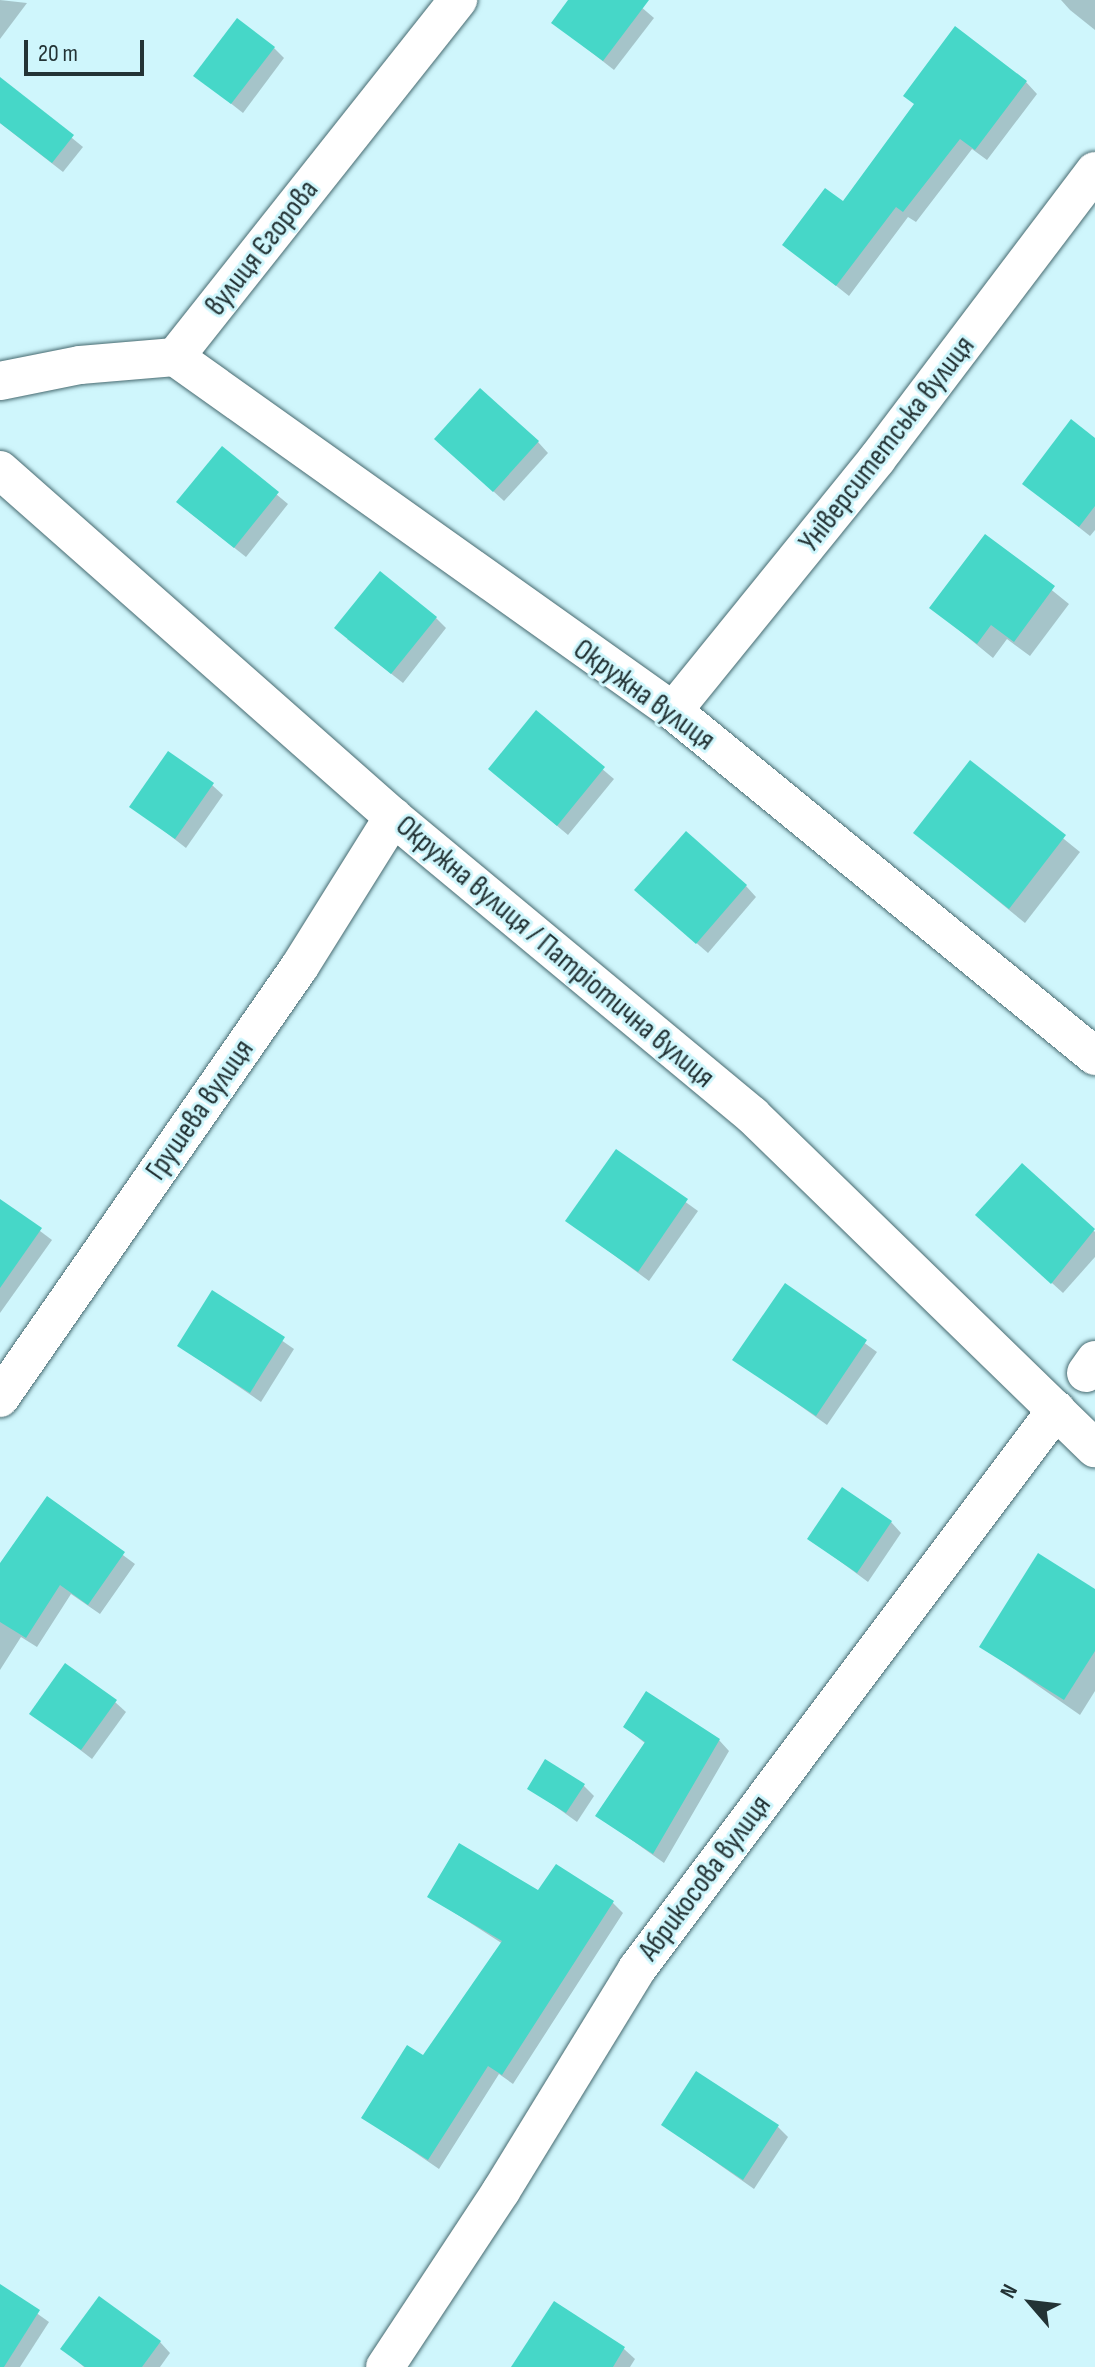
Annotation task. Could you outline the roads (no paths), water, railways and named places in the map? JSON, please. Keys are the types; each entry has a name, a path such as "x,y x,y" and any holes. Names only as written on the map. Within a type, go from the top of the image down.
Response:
{"street":[{"name":"вулиця Єгорова","path":"175,357 458,0"},
{"name":"Університетська вулиця","path":"673,711 877,459 1095,171"},
{"path":"0,381 80,365 175,357"},
{"name":"Окружна вулиця","path":"175,357 673,711 1095,1056"},
{"name":"Окружна вулиця / Патріотична вулиця","path":"0,470 393,817 752,1115 1095,1448"},
{"name":"Грушева вулиця","path":"0,1398 300,966 393,817"},
{"name":"Абрикосова вулиця","path":"385,2367 501,2191 637,1969 1056,1410"}]}
